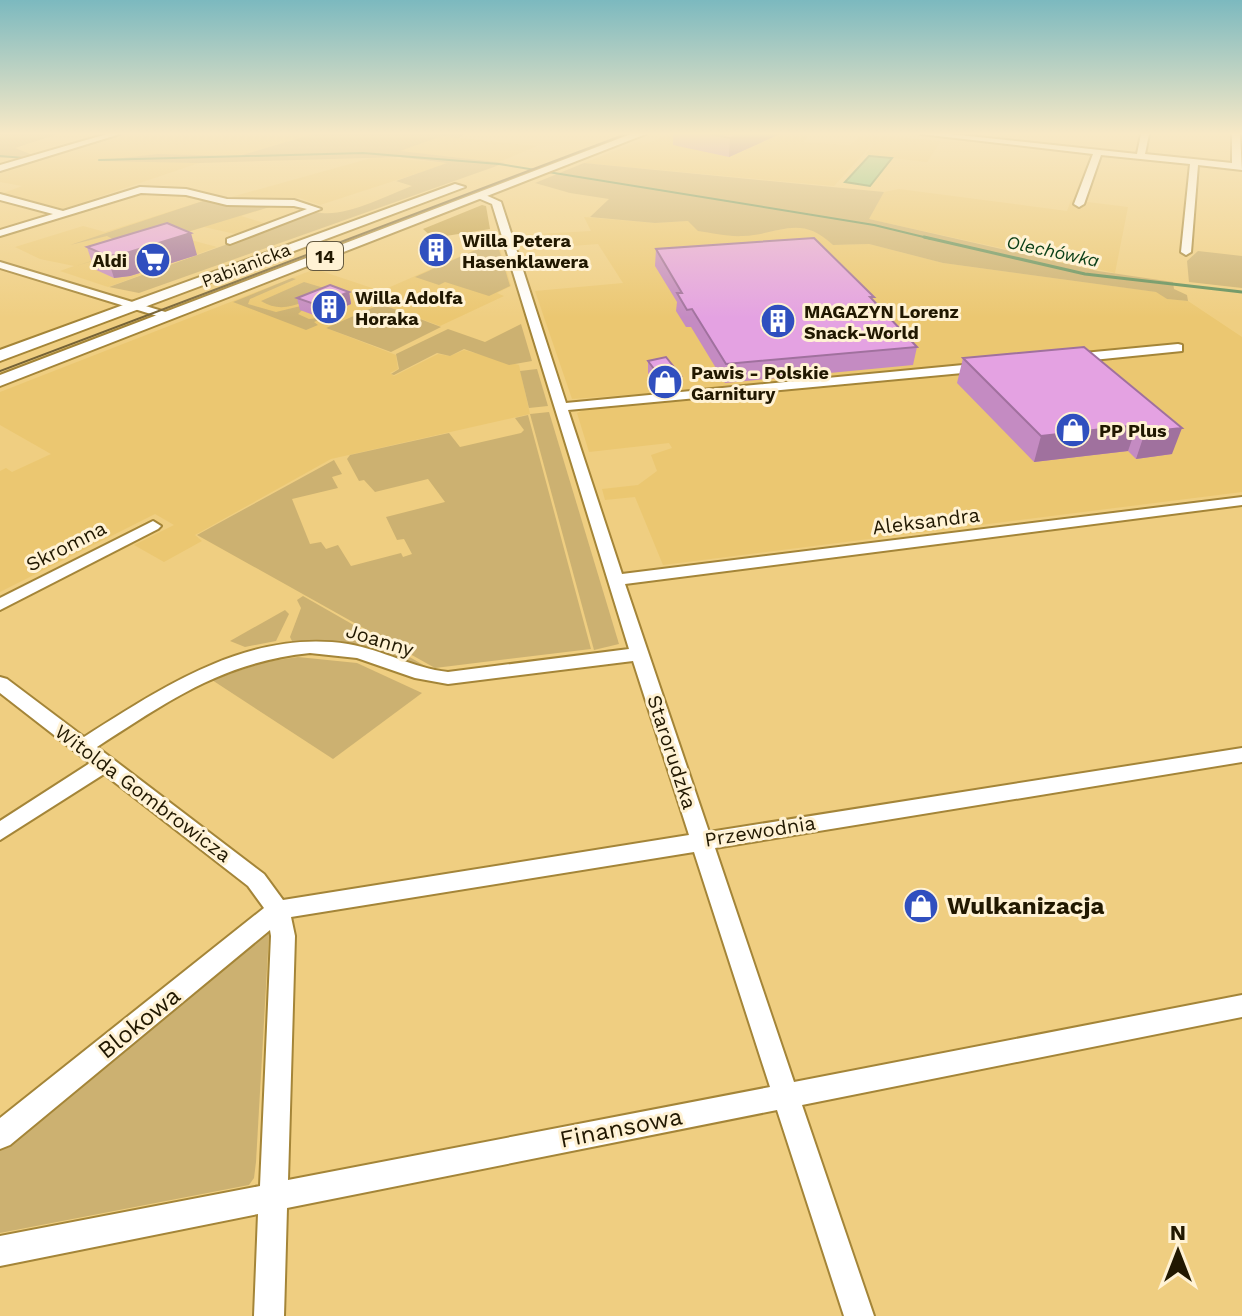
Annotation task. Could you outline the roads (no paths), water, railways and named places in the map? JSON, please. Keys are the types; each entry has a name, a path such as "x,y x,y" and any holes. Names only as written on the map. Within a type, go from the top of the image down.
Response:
{"main road":[{"name":"Pabianicka","path":"0,356 436,195"},
{"name":"Pabianicka","path":"0,381 481,196"}],"street":[{"path":"0,233 118,195"},
{"path":"192,195 215,200 294,203 316,209 230,241"},
{"path":"1079,204 1082,195"},
{"path":"1186,252 1191,195"},
{"name":"Starorudzka","path":"481,196 496,202 639,654 859,1316"},
{"path":"0,197 62,213"},
{"path":"0,265 168,316"},
{"path":"1055,360 1178,348"},
{"path":"561,407 994,366"},
{"name":"Aleksandra","path":"615,580 1242,501"},
{"name":"Skromna","path":"0,605 153,526"},
{"name":"Joanny","path":"83,747 194,678 222,664 260,653 333,648 376,657 421,675 448,678 639,654"},
{"name":"Witolda Gombrowicza","path":"0,683 256,880 278,910"},
{"name":"Przewodnia","path":"278,910 1242,755"},
{"path":"0,832 104,764"},
{"path":"269,1316 283,936 278,910"},
{"name":"Blokowa","path":"0,1135 278,910"},
{"name":"Finansowa","path":"0,1251 1242,1006"}],"waterway":[{"name":"Olechówka","path":"692,195 874,225 932,239"},
{"name":"Olechówka","path":"924,237 1085,274 1242,292"}],"tram line":[{"path":"0,371 464,195"}],"place":[{"name":"Willa Petera Hasenklawera","path":"436,250"},
{"name":"Aldi","path":"153,260"},
{"name":"Willa Adolfa Horaka","path":"329,307"},
{"name":"MAGAZYN Lorenz Snack-World","path":"778,321"},
{"name":"Pawis - Polskie Garnitury","path":"665,382"},
{"name":"PP Plus","path":"1073,430"},
{"name":"Wulkanizacja","path":"921,906"}]}
